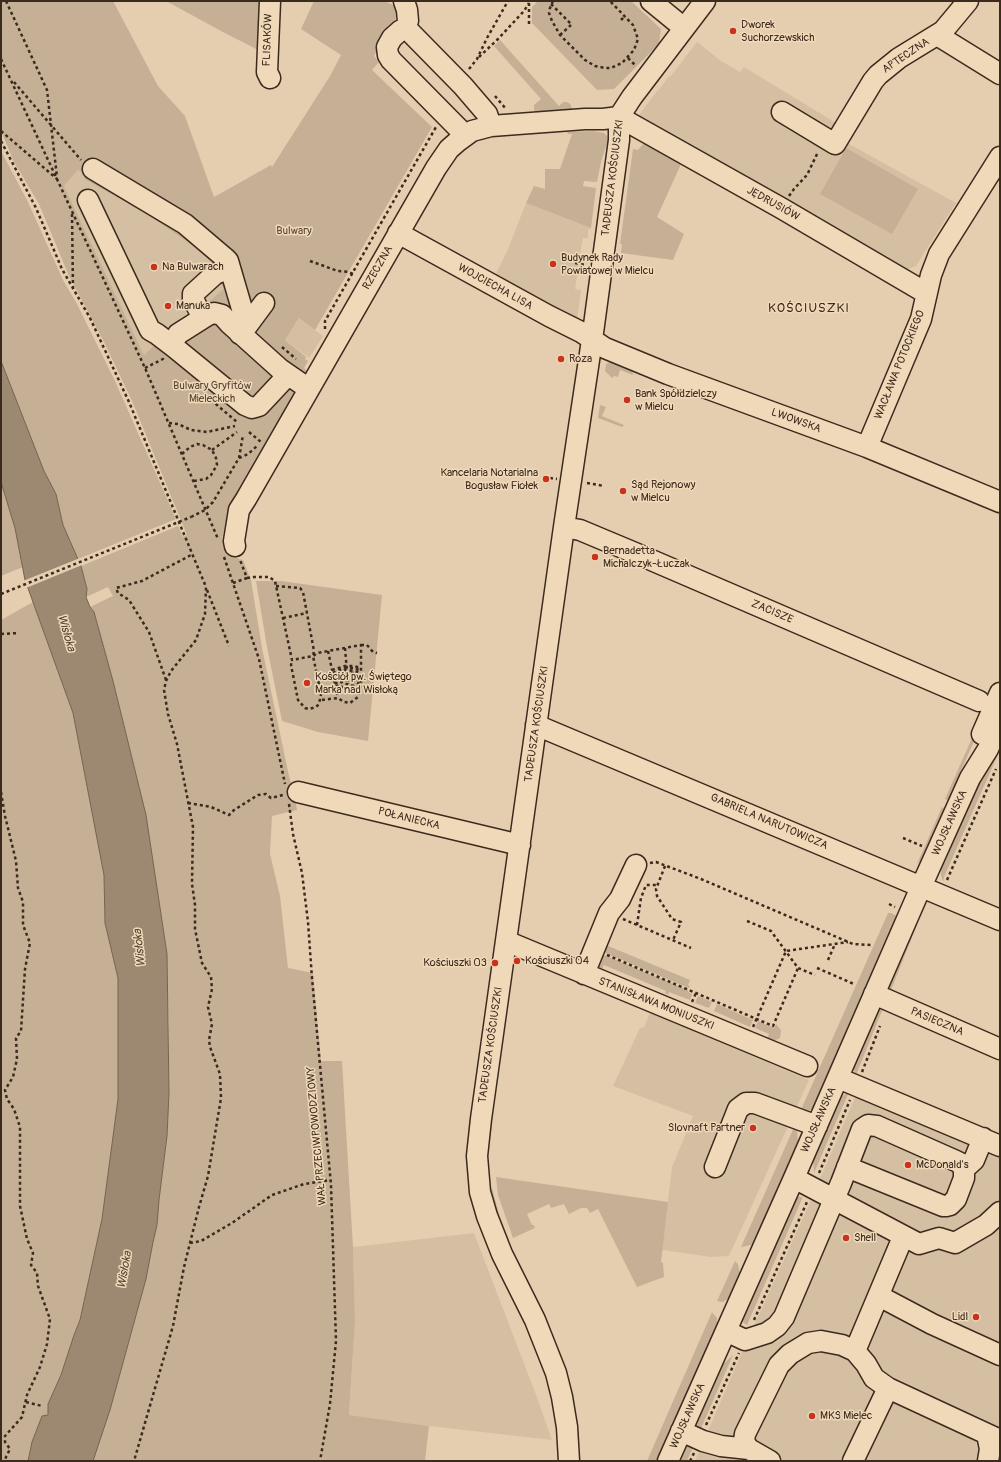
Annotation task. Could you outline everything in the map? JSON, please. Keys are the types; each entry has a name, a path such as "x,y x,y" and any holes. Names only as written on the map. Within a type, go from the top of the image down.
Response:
{"street":[{"name":"FLISAKÓW","path":"270,1 267,72 270,78"},
{"path":"404,1 408,21"},
{"path":"651,1 684,28"},
{"name":"TADEUSZA KOŚCIUSZKI","path":"569,1461 562,1398 556,1373 534,1320 494,1234 480,1192 477,1156 536,725 592,340 619,140 619,117 636,92 705,1"},
{"name":"APTECZNA","path":"832,138 878,75 899,58 937,35 948,26 968,1"},
{"path":"466,135 391,60 388,55 387,47 392,38 400,30 410,32 463,86 487,114 491,126"},
{"path":"937,35 1000,74"},
{"path":"782,112 832,138"},
{"name":"RZECZNA","path":"229,551 234,541 240,510 398,233 444,156 457,142 472,131 491,126 619,117"},
{"name":"JĘDRUSIÓW","path":"619,117 781,208 926,293"},
{"name":"WACŁAWA POTOCKIEGO","path":"867,447 921,319 926,293 939,254 1000,157"},
{"path":"93,169 185,224 225,258 230,268 244,330"},
{"path":"80,206 150,330 174,347 245,405 252,408 259,406 288,375"},
{"name":"WOJCIECHA LISA","path":"398,233 581,332 592,340"},
{"path":"203,318 193,299 193,294 215,274 230,268"},
{"path":"244,330 264,303"},
{"path":"174,347 173,342 178,334 203,318 214,313 222,315 244,330 288,375 309,389"},
{"name":"LWOWSKA","path":"592,340 606,348 668,374 867,447 1000,502"},
{"name":"ZACISZE","path":"564,527 580,530 628,550 979,701"},
{"name":"WOJSŁAWSKA","path":"970,778 977,744 1000,693"},
{"name":"WOJSŁAWSKA","path":"668,1461 817,1126 921,887 970,778 988,749 1000,721"},
{"name":"GABRIELA NARUTOWICZA","path":"536,725 854,858 873,868 1000,920"},
{"name":"POŁANIECKA","path":"290,794 520,845"},
{"path":"584,974 609,913 620,899 636,865"},
{"name":"STANISŁAWA MONIUSZKI","path":"506,941 807,1066"},
{"name":"PASIECZNA","path":"874,994 1000,1050"},
{"path":"838,1078 992,1142 964,1170"},
{"path":"715,1167 738,1108 746,1103 755,1103 817,1126"},
{"path":"726,1331 745,1340 767,1333 777,1326 784,1317 834,1200 847,1167 862,1129 868,1125 877,1126 956,1160 960,1163 964,1170 964,1178 956,1199 950,1205 943,1206 847,1167"},
{"path":"794,1178 903,1237 919,1244 939,1238 955,1243 986,1225 1000,1212"},
{"path":"855,1351 903,1237"},
{"path":"879,1296 932,1324 1000,1355"},
{"path":"749,1450 744,1442 745,1434 779,1365 790,1354 808,1343 821,1341 842,1345 855,1351 866,1364 874,1378 888,1388 993,1437 988,1461"},
{"path":"853,1461 888,1388"},
{"path":"681,1431 703,1441 721,1446 749,1450 770,1461"}],"path":[{"path":"6,1 47,90 57,179"},
{"path":"477,59 508,1"},
{"path":"552,2 549,13 560,35 585,60 595,66 611,68 622,63 628,58 634,50 638,39 633,25 610,1"},
{"path":"466,74 477,59 508,28 530,2"},
{"path":"529,24 530,2"},
{"path":"552,2 572,25 560,35"},
{"path":"621,20 625,16"},
{"path":"1,58 57,179"},
{"path":"628,58 637,66"},
{"path":"11,79 85,164 93,169"},
{"path":"326,335 325,321 438,123"},
{"path":"1,131 57,179 80,206 145,368 206,510 229,551 247,578"},
{"path":"781,208 794,188 807,174 832,138"},
{"path":"1,142 36,208 62,269 90,318 129,402 193,554 229,646"},
{"path":"73,289 80,206"},
{"path":"310,261 338,271 352,274"},
{"path":"575,263 588,265"},
{"path":"145,368 157,362"},
{"path":"169,423 178,424 191,430 207,432 235,426"},
{"path":"212,450 237,432"},
{"path":"239,458 248,454 262,442 249,432"},
{"path":"1,594 206,510 214,502 239,458 243,435"},
{"path":"182,454 190,447 197,444 203,444 212,450 216,458 217,465 215,471 206,479 194,481"},
{"path":"587,483 604,486"},
{"name":"WAŁ PRZECIWPOWODZIOWY","path":"229,551 233,583 259,659 290,794 290,811 293,834 302,873 308,922 330,1180 336,1341 330,1404 320,1461"},
{"path":"166,680 149,632 129,600 118,593 116,588 142,581 193,554"},
{"path":"233,583 254,577 269,577 275,581 276,586 292,660 291,665 298,700 305,708 309,709 316,707 321,700 321,694 302,590 298,588 276,586"},
{"path":"134,1461 173,1326 190,1243 208,1176 221,1098 220,1074 210,1047 209,1040 212,1024 208,1007 212,989 211,977 202,963 195,929 195,905 192,884 194,827 177,744 168,714 164,690 166,680 171,672 196,640 205,614 206,587"},
{"path":"283,618 307,613"},
{"path":"1,634 19,633"},
{"path":"292,660 313,656 317,653 361,645 368,645 373,652 377,653"},
{"path":"321,700 338,698 344,702 350,703 356,700 360,691 361,645"},
{"path":"345,648 348,684"},
{"path":"328,651 338,698"},
{"path":"334,678 342,671 361,676"},
{"path":"334,678 354,671 361,676"},
{"path":"347,673 356,681 361,676"},
{"path":"334,678 340,677 347,673 361,676"},
{"path":"334,678 340,682 347,673"},
{"path":"337,693 343,686 348,684 354,686 360,691"},
{"path":"947,882 947,878 997,767"},
{"path":"1,792 16,861 18,888 23,902 23,925 30,943 25,969 21,1031 16,1038 18,1059 13,1078 4,1090 7,1099 14,1109 20,1127 20,1206 27,1239 33,1252 31,1265 37,1273 38,1286 50,1319 47,1344 40,1367 27,1395 22,1417 5,1436 5,1442 10,1449 5,1461"},
{"path":"188,803 211,807 229,815 234,810 264,793 271,798 290,794"},
{"path":"903,838 922,846"},
{"path":"636,865 656,862 718,886 853,944 871,945"},
{"path":"665,866 656,889 657,896 672,919 681,922 673,940"},
{"path":"637,925 641,898 646,885 657,885"},
{"path":"609,913 690,948"},
{"path":"747,922 771,931 798,968 814,975"},
{"path":"786,951 848,942"},
{"path":"828,960 835,944"},
{"path":"594,949 773,1026 798,968"},
{"path":"753,1028 786,951"},
{"path":"817,968 854,984"},
{"path":"190,1243 202,1241 232,1223 272,1195 304,1184 330,1180"},
{"path":"26,1402 42,1406"}],"shaded area":[{"path":"697,42 721,61 740,72 744,67 836,123 831,134 956,203 916,266 906,270 664,135 639,115"},
{"path":"78,170 86,175 84,179 145,213 218,263 220,283 225,289 168,332 144,355 64,186"},
{"path":"526,203 591,228 588,230 588,238 583,238 580,254 575,289 581,290 577,320 496,274 508,249"},
{"path":"299,318 323,336 309,358 285,340"},
{"path":"650,1013 809,1080 729,1256 711,1257 662,1250 672,1167 693,1116 613,1086 640,1028 644,1027"},
{"path":"863,1079 1000,1135 1000,1461 695,1461 742,1352 807,1209"},
{"path":"474,1233 552,1440 349,1415 355,1321 353,1247"}],"green space":[{"path":"1,1 113,1 158,86 185,116 214,197 271,165 272,167 330,76 341,55 301,29 314,1 385,1 401,9 374,56 379,62 372,70 432,127 315,330 299,318 285,340 306,357 305,359 308,361 304,368 310,373 228,512 222,539 228,555 243,560 251,580 262,648 297,810 272,816 270,854 280,896 288,968 313,973 321,1061 342,1061 353,1247 355,1321 349,1415 429,1426 425,1461 93,1461 110,1410 146,1279 157,1225 167,1136 169,1045 167,954 146,815 113,681 94,612 90,607 113,596 108,587 86,597 87,589 81,566 178,526 183,537 187,535 132,401 104,342 69,276 39,204 14,162 1,131","holes":["78,170 86,175 84,179 145,213 218,263 220,283 224,289 168,332 144,355 64,186"]},
{"path":"166,1 266,1 264,53 221,31"},
{"path":"538,1 631,1 661,29 659,44 614,89 597,90 532,23 532,7"},
{"path":"500,40 559,106 563,102 567,102 570,104 572,109 536,112 534,110 534,105 541,99 494,46"},
{"path":"593,131 604,133 608,137 608,140 597,182 584,181 583,186 596,188 591,228 526,203 534,186 545,189 545,169 560,169 572,134 568,134 567,132"},
{"path":"644,143 681,164 657,217 684,234 673,260 621,253 622,244 620,244 633,149 638,150"},
{"path":"846,148 918,189 892,234 820,194"},
{"path":"1,151 28,202 63,280 77,304 115,381 176,519 78,559 63,525 56,494 44,471 1,361"},
{"path":"611,361 632,368 633,375 620,370 618,377 614,376 612,378 605,371 606,364"},
{"path":"600,405 606,407 602,416 624,425 622,427 598,418"},
{"path":"1,482 15,528 23,567 1,576"},
{"path":"256,581 281,581 382,595 368,741 318,732 282,721 267,647"},
{"path":"33,602 73,713 104,875 105,923 118,978 118,1099 102,1219 80,1320 61,1375 48,1404 48,1415 42,1416 32,1442 28,1461 1,1461 1,620"},
{"path":"988,702 991,703 948,800 945,799"},
{"path":"1000,732 1000,750 943,882 941,866"},
{"path":"942,807 945,809 923,859 917,864"},
{"path":"888,913 897,916 814,1107 808,1112 800,1112"},
{"path":"915,925 917,925 889,995 888,987"},
{"path":"601,943 690,980 688,985 690,986 689,988 598,950"},
{"path":"597,952 688,990 688,992 692,994 690,1000 669,992 668,995 665,993 666,991 604,965 600,973 597,971"},
{"path":"698,996 712,1002 709,1008 695,1003"},
{"path":"717,1004 753,1020 750,1027 714,1011"},
{"path":"880,1004 884,1006 856,1075 854,1063"},
{"path":"758,1021 774,1028 776,1024 781,1030 780,1038 772,1042 766,1042 769,1034 755,1028"},
{"path":"849,1092 814,1173 813,1159 839,1098"},
{"path":"795,1125 798,1143 756,1240 751,1245 741,1247"},
{"path":"496,1177 668,1202 661,1262 663,1263 664,1277 637,1287 598,1209 590,1213 587,1208 581,1208 569,1214 564,1204 551,1208 549,1204 527,1214 535,1228 513,1238 498,1195"},
{"path":"492,1188 499,1214 509,1240 508,1241 499,1221 490,1189"},
{"path":"802,1197 802,1199 747,1325 743,1322 743,1318 795,1199"},
{"path":"735,1261 738,1264 740,1275 730,1297 723,1302 717,1301"},
{"path":"712,1312 717,1318 717,1326 657,1461 647,1461"},
{"path":"733,1355 699,1433 693,1428 721,1366"},
{"path":"686,1443 694,1445 687,1461 678,1461"}],"water":[{"name":"Wisłoka","path":"1,361 44,471 56,494 63,525 81,566 87,589 86,597 94,612 113,681 146,815 167,954 169,1093 167,1136 157,1225 146,1279 110,1410 93,1461 28,1461 32,1442 42,1416 48,1415 48,1404 61,1375 80,1320 102,1219 118,1099 118,978 105,923 104,875 73,713 25,580 15,528 1,482"}],"pier":[{"path":"80,558 82,565 26,588 23,581"}],"place":[{"name":"Dworek Suchorzewskich","path":"733,31"},
{"name":"Budynek Rady Powiatowej w Mielcu","path":"553,264"},
{"name":"Na Bulwarach","path":"154,267"},
{"name":"Manuka","path":"168,306"},
{"name":"Roza","path":"561,359"},
{"name":"Bank Spółdzielczy w Mielcu","path":"627,400"},
{"name":"Kancelaria Notarialna Bogusław Fiołek","path":"546,479"},
{"name":"Sąd Rejonowy w Mielcu","path":"623,491"},
{"name":"Bernadetta Michalczyk-Łuczak","path":"595,557"},
{"name":"Kościół pw. Świętego Marka nad Wisłoką","path":"307,683"},
{"name":"Kościuszki 04","path":"517,961"},
{"name":"Kościuszki 03","path":"495,963"},
{"name":"Slovnaft Partner","path":"753,1128"},
{"name":"McDonald's","path":"908,1165"},
{"name":"Shell","path":"846,1238"},
{"name":"Lidl","path":"976,1317"},
{"name":"MKS Mielec","path":"812,1416"}],"district":[{"name":"KOŚCIUSZKI","path":"809,309"}],"park label":[{"name":"Bulwary","path":"294,231"},
{"name":"Bulwary Gryfitów Mieleckich","path":"212,392"}]}
